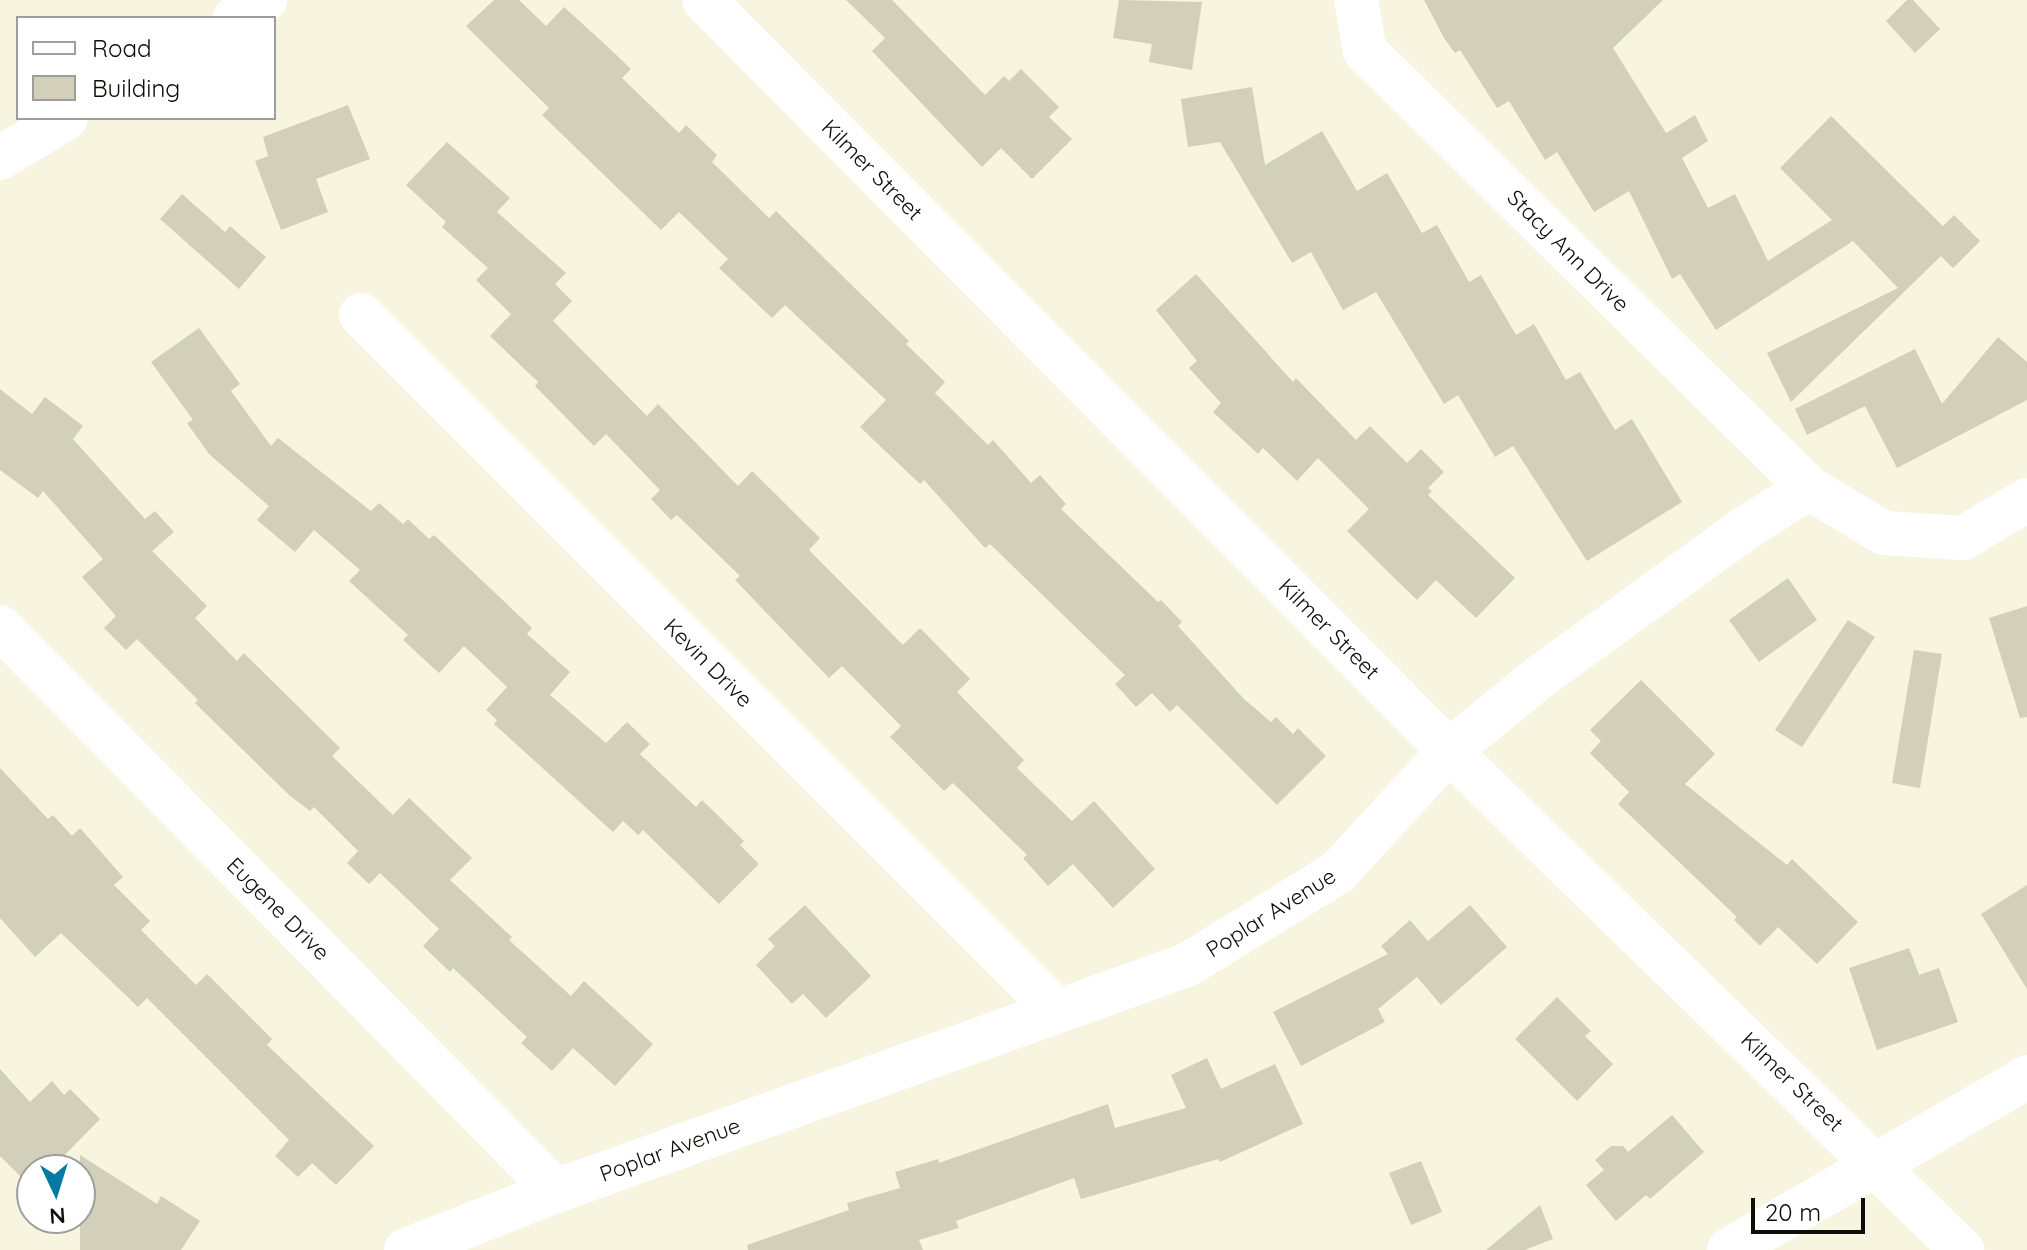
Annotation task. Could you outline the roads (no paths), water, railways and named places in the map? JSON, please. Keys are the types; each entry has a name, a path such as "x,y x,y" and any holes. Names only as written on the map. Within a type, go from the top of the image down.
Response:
{"street":[{"path":"238,16 265,0"},
{"name":"Kilmer Street","path":"704,0 1449,751 1962,1250"},
{"name":"Stacy Ann Drive","path":"1356,0 1365,51 1809,488"},
{"path":"0,158 63,120"},
{"name":"Kevin Drive","path":"361,315 1056,1010"},
{"path":"1809,488 1884,533 1963,538 2027,500"},
{"name":"Poplar Avenue","path":"406,1250 556,1191 1187,965 1338,872 1449,751 1541,676 1744,529 1809,488"},
{"name":"Eugene Drive","path":"0,627 556,1191"},
{"path":"1729,1250 2027,1077"}]}
